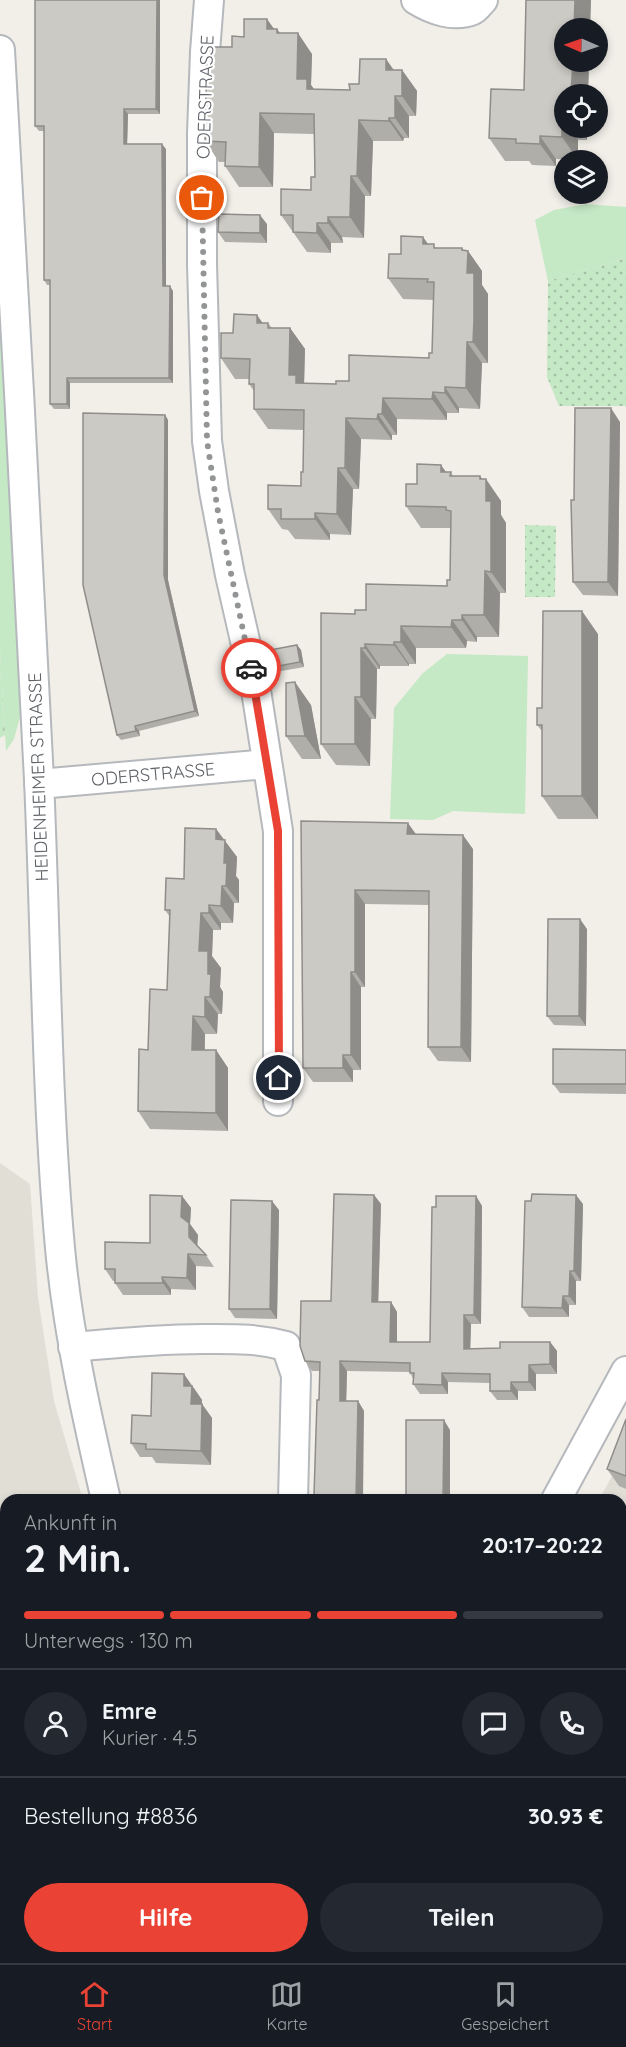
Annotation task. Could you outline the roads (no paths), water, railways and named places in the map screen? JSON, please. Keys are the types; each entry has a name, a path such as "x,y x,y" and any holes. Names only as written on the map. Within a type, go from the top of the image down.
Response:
{"street":[{"name":"ODERSTRASSE","path":"209,0 202,133 202,275 207,441 228,564 255,684 278,831 278,1101"},
{"path":"416,0 429,9 451,13 474,10 483,0"},
{"name":"HEIDENHEIMER STRASSE","path":"0,50 19,365 39,784 52,1130 60,1250 73,1347 105,1494"},
{"name":"ODERSTRASSE","path":"39,784 267,764"},
{"path":"73,1347 149,1340 218,1339 261,1339 285,1346 296,1374 293,1494"},
{"path":"559,1494 626,1371"}]}
